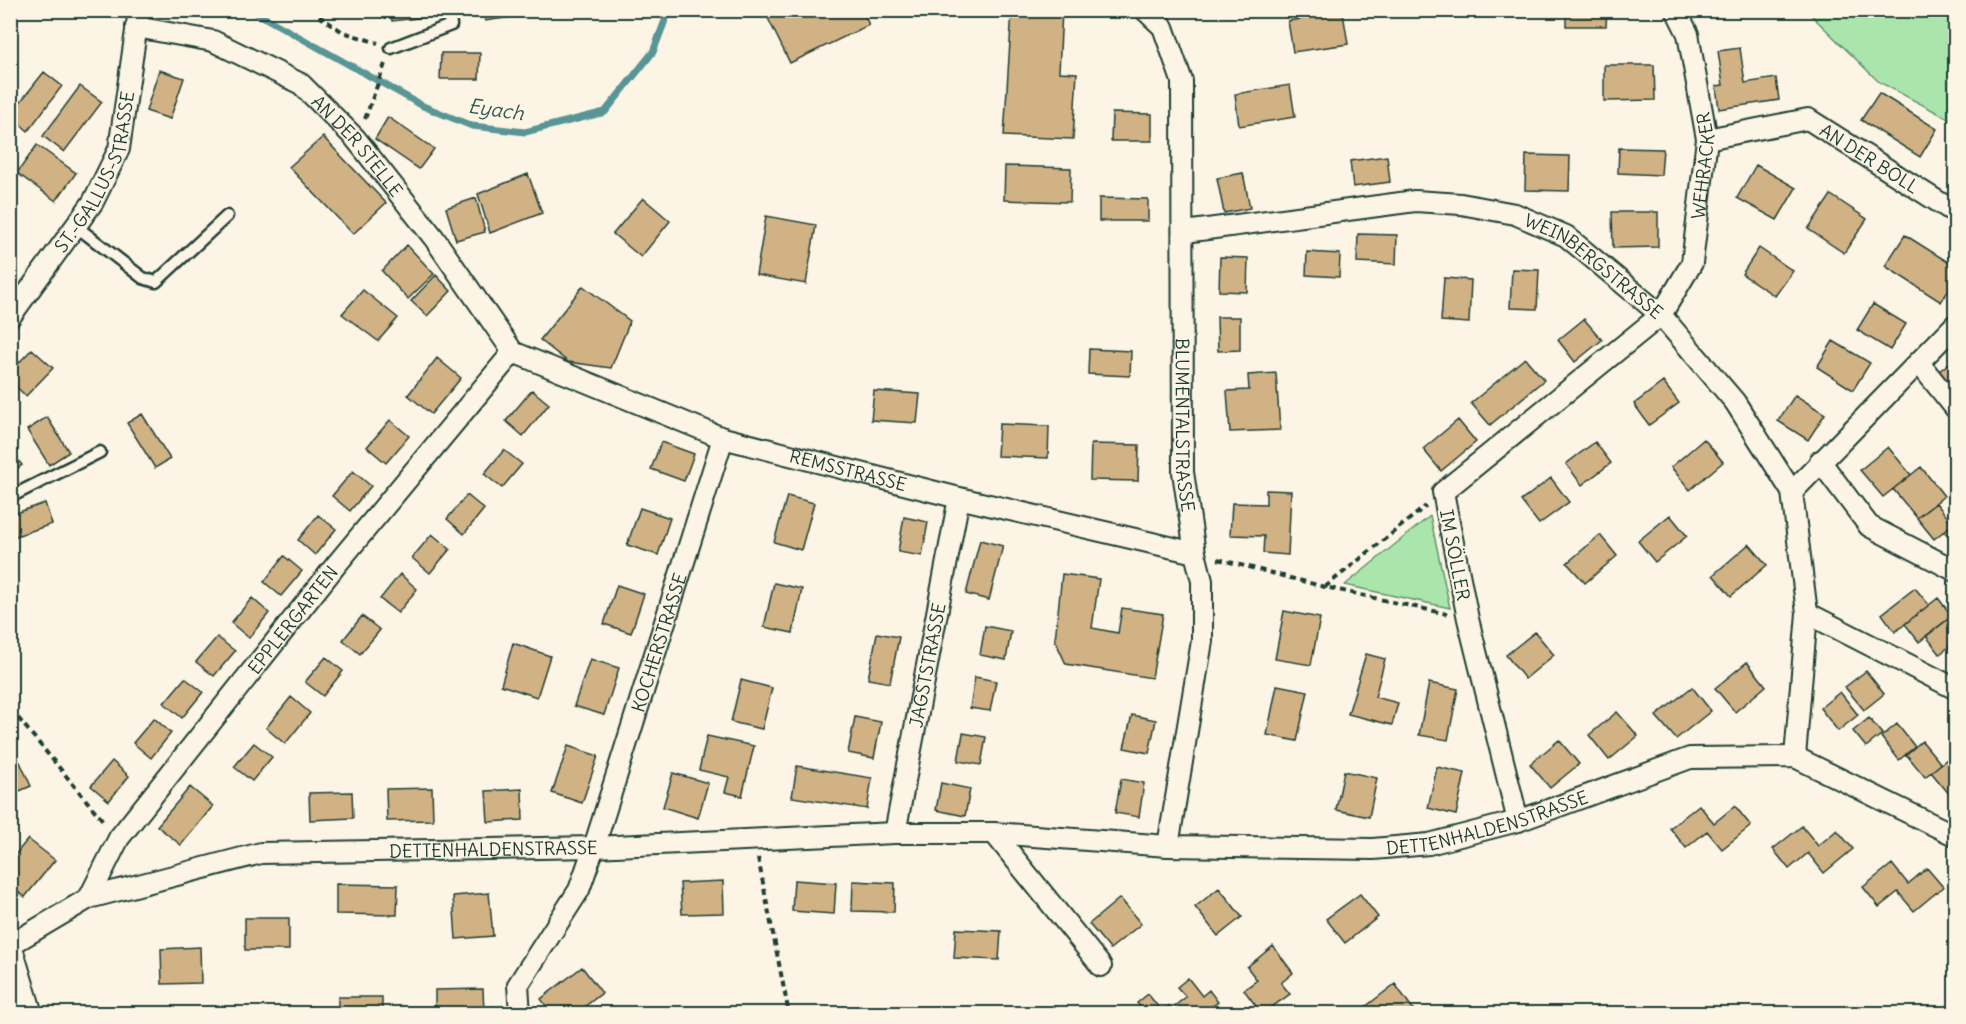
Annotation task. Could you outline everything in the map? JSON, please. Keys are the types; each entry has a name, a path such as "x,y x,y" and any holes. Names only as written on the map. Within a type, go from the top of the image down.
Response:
{"street":[{"name":"BLUMENTALSTRASSE","path":"1145,10 1162,27 1182,81 1185,232 1184,472 1195,553 1202,581 1202,641 1168,846"},
{"name":"WEHRÄCKER","path":"1661,315 1692,263 1707,139 1688,34 1676,10"},
{"name":"ST.-GALLUS-STRASSE","path":"10,317 77,227 93,202 119,149 138,19"},
{"name":"AN DER STELLE","path":"138,19 213,41 300,84 355,138 434,238 513,352"},
{"name":"AN DER BÖLL","path":"1707,139 1808,118 1956,213"},
{"name":"WEINBERGSTRASSE","path":"1185,232 1415,201 1472,206 1515,214 1566,236 1661,315 1736,402 1792,492 1807,613 1795,757"},
{"name":"IM SÖLLER","path":"1518,821 1468,619 1443,492 1661,315"},
{"path":"1792,492 1956,324"},
{"name":"REMSSTRASSE","path":"513,352 723,438 959,498 1195,553"},
{"name":"EPPLERGARTEN","path":"89,898 119,838 336,565 513,352"},
{"path":"1919,363 1956,410"},
{"name":"KOCHERSTRASSE","path":"520,1014 518,985 579,890 723,438"},
{"path":"1820,461 1869,526 1956,571"},
{"name":"JAGSTSTRASSE","path":"895,833 959,498"},
{"path":"1807,613 1956,689"},
{"name":"DETTENHALDENSTRASSE","path":"11,945 89,898 261,853 594,847 895,833 994,833 1168,846 1373,849 1429,844 1518,821 1690,758 1795,757 1956,836"},
{"path":"994,833 1101,966"},
{"path":"11,945 32,1014"}],"lane":[{"path":"391,48 451,25 449,10"},
{"path":"77,227 143,278 156,282 227,216"},
{"path":"10,497 100,452"}],"path":[{"path":"309,10 343,32 391,48"},
{"path":"371,108 384,70"},
{"path":"1325,587 1443,492"},
{"path":"1195,553 1325,587 1468,619"},
{"path":"10,713 14,713 119,838"},
{"path":"755,838 789,1014"}],"green space":[{"path":"1807,11 1955,11 1955,122 1879,82"},
{"path":"1430,516 1450,608 1345,585"}],"building":[{"path":"390,10 425,10 426,17 392,21"},
{"path":"483,10 510,10 511,17 485,21"},
{"path":"764,10 862,10 869,25 790,63"},
{"path":"1012,10 1062,10 1059,72 1077,73 1073,139 1004,136"},
{"path":"1566,10 1607,10 1606,26 1566,26"},
{"path":"1343,13 1348,44 1293,52 1288,21"},
{"path":"1740,48 1745,83 1776,78 1779,100 1719,109 1716,86 1723,85 1718,51"},
{"path":"441,53 480,53 479,79 440,79"},
{"path":"1604,65 1654,65 1655,100 1604,101"},
{"path":"159,70 184,78 170,119 146,111"},
{"path":"44,72 62,86 28,131 10,115"},
{"path":"1290,85 1295,117 1239,126 1235,94"},
{"path":"80,86 102,102 64,152 43,136"},
{"path":"1879,93 1937,129 1920,157 1861,120"},
{"path":"1112,113 1152,114 1152,141 1111,141"},
{"path":"388,117 434,149 419,169 375,139"},
{"path":"323,137 386,203 353,234 289,167"},
{"path":"37,145 76,173 56,201 17,173"},
{"path":"1619,148 1663,149 1661,175 1618,173"},
{"path":"1526,155 1570,156 1569,191 1525,190"},
{"path":"1387,156 1390,182 1353,187 1350,161"},
{"path":"1756,165 1796,188 1777,220 1737,198"},
{"path":"1005,166 1071,168 1070,202 1004,200"},
{"path":"1243,173 1250,208 1224,213 1217,178"},
{"path":"528,174 542,213 490,233 478,194"},
{"path":"1831,195 1867,219 1844,253 1808,229"},
{"path":"476,198 485,232 456,240 446,208"},
{"path":"643,198 670,221 641,257 613,234"},
{"path":"1099,198 1148,199 1148,221 1099,221"},
{"path":"1612,212 1658,212 1658,247 1613,248"},
{"path":"766,216 816,225 806,284 756,275"},
{"path":"1358,234 1397,235 1396,264 1357,262"},
{"path":"1905,235 1956,267 1956,279 1941,302 1885,266"},
{"path":"407,245 434,274 408,299 382,271"},
{"path":"1759,248 1793,271 1775,296 1742,274"},
{"path":"1307,252 1340,254 1339,277 1306,275"},
{"path":"1220,257 1248,258 1247,292 1219,291"},
{"path":"1512,269 1539,270 1537,309 1510,308"},
{"path":"436,275 451,291 427,316 411,301"},
{"path":"1444,278 1471,280 1469,323 1441,321"},
{"path":"583,286 630,321 611,368 568,362 540,340"},
{"path":"363,290 398,318 378,341 342,314"},
{"path":"1873,304 1906,324 1890,350 1857,330"},
{"path":"1217,317 1240,317 1240,350 1218,351"},
{"path":"1584,319 1602,340 1575,362 1558,340"},
{"path":"1833,341 1870,363 1853,390 1817,367"},
{"path":"32,349 53,368 26,396 10,381 10,372"},
{"path":"1089,349 1131,351 1130,376 1088,374"},
{"path":"437,358 461,378 431,414 408,395"},
{"path":"1525,358 1544,380 1490,425 1471,403"},
{"path":"1956,358 1956,391 1939,371"},
{"path":"1276,373 1280,430 1230,432 1227,391 1249,390 1248,375"},
{"path":"1663,382 1679,403 1649,425 1634,404"},
{"path":"532,390 549,404 523,436 506,421"},
{"path":"874,391 920,394 917,423 871,420"},
{"path":"1795,395 1825,414 1808,440 1778,421"},
{"path":"142,414 170,459 155,468 127,423"},
{"path":"47,417 69,452 49,465 27,430"},
{"path":"390,420 409,436 386,463 367,447"},
{"path":"1458,420 1476,442 1441,471 1423,449"},
{"path":"999,424 1049,426 1048,458 997,456"},
{"path":"1704,439 1723,462 1690,490 1671,467"},
{"path":"661,442 694,454 684,481 651,469"},
{"path":"1595,442 1611,463 1582,485 1566,464"},
{"path":"1091,444 1139,445 1138,481 1090,480"},
{"path":"1888,447 1911,475 1883,497 1860,470"},
{"path":"10,450 22,465 10,474"},
{"path":"504,450 522,464 502,488 484,474"},
{"path":"1921,467 1944,496 1917,518 1893,489"},
{"path":"353,471 371,486 350,511 332,496"},
{"path":"1551,478 1569,502 1539,524 1521,501"},
{"path":"1266,490 1291,491 1288,555 1263,553 1264,536 1230,535 1232,503 1266,504"},
{"path":"467,495 484,509 464,534 447,519"},
{"path":"787,496 814,503 801,550 774,542"},
{"path":"45,503 52,524 10,538 10,515"},
{"path":"1936,503 1953,524 1934,539 1917,518"},
{"path":"640,508 670,518 658,555 627,545"},
{"path":"318,515 336,529 315,555 298,540"},
{"path":"1670,515 1687,536 1655,562 1638,541"},
{"path":"904,517 928,522 922,556 898,552"},
{"path":"1956,521 1956,545 1944,531"},
{"path":"432,534 450,549 430,573 412,558"},
{"path":"1600,535 1617,556 1585,583 1567,563"},
{"path":"980,540 1003,546 989,600 966,594"},
{"path":"1749,544 1767,565 1731,596 1713,575"},
{"path":"284,556 302,571 281,596 264,582"},
{"path":"400,574 417,589 398,613 380,599"},
{"path":"1062,574 1099,579 1092,628 1118,633 1122,608 1163,614 1152,678 1066,664 1055,640"},
{"path":"774,583 802,589 793,633 764,627"},
{"path":"617,585 644,594 631,633 604,624"},
{"path":"1915,588 1929,605 1895,632 1882,614"},
{"path":"252,598 269,613 249,638 231,623"},
{"path":"1938,598 1952,616 1919,642 1905,624"},
{"path":"1284,611 1320,618 1311,665 1275,659"},
{"path":"1956,613 1956,641 1940,654 1926,636"},
{"path":"362,616 380,630 360,654 343,640"},
{"path":"985,626 1011,631 1006,660 980,655"},
{"path":"1535,632 1554,655 1525,679 1506,655"},
{"path":"877,633 899,637 890,683 868,679"},
{"path":"217,637 235,651 214,676 196,662"},
{"path":"1956,641 1956,655 1949,646"},
{"path":"513,643 550,656 537,697 501,685"},
{"path":"1366,654 1385,659 1375,697 1398,703 1392,725 1348,714"},
{"path":"326,657 343,671 323,696 305,682"},
{"path":"590,659 619,668 604,715 574,706"},
{"path":"1747,662 1766,686 1735,712 1715,688"},
{"path":"1866,671 1884,694 1864,710 1845,687"},
{"path":"975,677 996,681 990,711 970,708"},
{"path":"185,678 203,692 182,718 164,703"},
{"path":"741,680 772,688 762,729 731,722"},
{"path":"1429,683 1458,689 1448,740 1419,735"},
{"path":"1277,685 1308,691 1297,741 1267,735"},
{"path":"1692,687 1711,711 1676,739 1656,716"},
{"path":"1840,692 1858,715 1838,731 1820,708"},
{"path":"291,697 310,713 285,744 266,728"},
{"path":"1617,712 1638,736 1609,760 1589,735"},
{"path":"1132,715 1156,720 1149,753 1124,748"},
{"path":"855,717 881,722 874,758 848,753"},
{"path":"154,718 171,733 151,758 133,743"},
{"path":"1869,718 1882,734 1866,747 1853,731"},
{"path":"1897,724 1915,747 1899,760 1881,737"},
{"path":"963,733 986,737 981,765 958,761"},
{"path":"707,736 754,746 742,796 725,792 729,777 699,770"},
{"path":"1559,740 1579,764 1550,788 1530,764"},
{"path":"1922,741 1941,764 1925,777 1906,754"},
{"path":"254,743 272,757 252,781 234,767"},
{"path":"568,746 598,756 582,803 552,793"},
{"path":"1947,759 1956,770 1956,790 1950,795 1931,772"},
{"path":"112,761 129,776 109,801 91,786"},
{"path":"20,762 31,786 10,795 10,766"},
{"path":"797,766 872,778 867,809 792,797"},
{"path":"1437,767 1465,773 1456,815 1428,808"},
{"path":"1344,771 1377,778 1369,817 1336,810"},
{"path":"673,773 708,783 698,818 663,807"},
{"path":"1121,779 1144,783 1139,817 1115,813"},
{"path":"941,783 970,789 965,816 936,810"},
{"path":"190,787 213,806 181,845 157,826"},
{"path":"432,788 433,820 387,821 386,789"},
{"path":"522,789 523,820 488,822 486,791"},
{"path":"352,792 353,818 310,820 309,793"},
{"path":"1699,805 1714,823 1735,806 1751,826 1722,849 1707,831 1686,848 1670,828"},
{"path":"1802,826 1818,846 1837,830 1853,849 1824,873 1808,853 1789,869 1773,849"},
{"path":"28,839 55,860 25,897 10,886 10,861"},
{"path":"1892,864 1908,884 1927,868 1943,887 1914,911 1898,892 1879,907 1863,887"},
{"path":"794,880 836,883 834,914 792,911"},
{"path":"723,881 724,913 682,914 680,883"},
{"path":"853,881 895,883 894,912 852,911"},
{"path":"336,884 398,885 397,915 336,914"},
{"path":"1219,888 1242,917 1218,936 1195,907"},
{"path":"489,893 493,936 456,939 453,896"},
{"path":"1360,894 1378,917 1345,943 1326,919"},
{"path":"1120,898 1141,924 1110,949 1089,924"},
{"path":"245,918 289,918 289,950 245,950"},
{"path":"956,929 1001,931 999,960 954,958"},
{"path":"1273,946 1293,973 1281,983 1290,994 1262,1014 1244,990 1257,980 1247,967"},
{"path":"200,947 201,983 162,984 161,949"},
{"path":"582,967 602,993 575,1014 552,1014 541,999"},
{"path":"1188,978 1202,996 1209,990 1218,1002 1209,1009 1213,1014 1176,1014 1172,1008 1186,997 1177,987"},
{"path":"1395,984 1413,1009 1407,1014 1356,1014"},
{"path":"483,989 484,1014 435,1014 435,990"},
{"path":"1148,994 1162,1012 1169,1006 1174,1014 1146,1014 1137,1003"},
{"path":"338,997 382,997 382,1014 338,1014"}],"waterway":[{"name":"Eyach","path":"251,10 423,106 472,126 525,132 605,112 653,52 669,10"}]}
